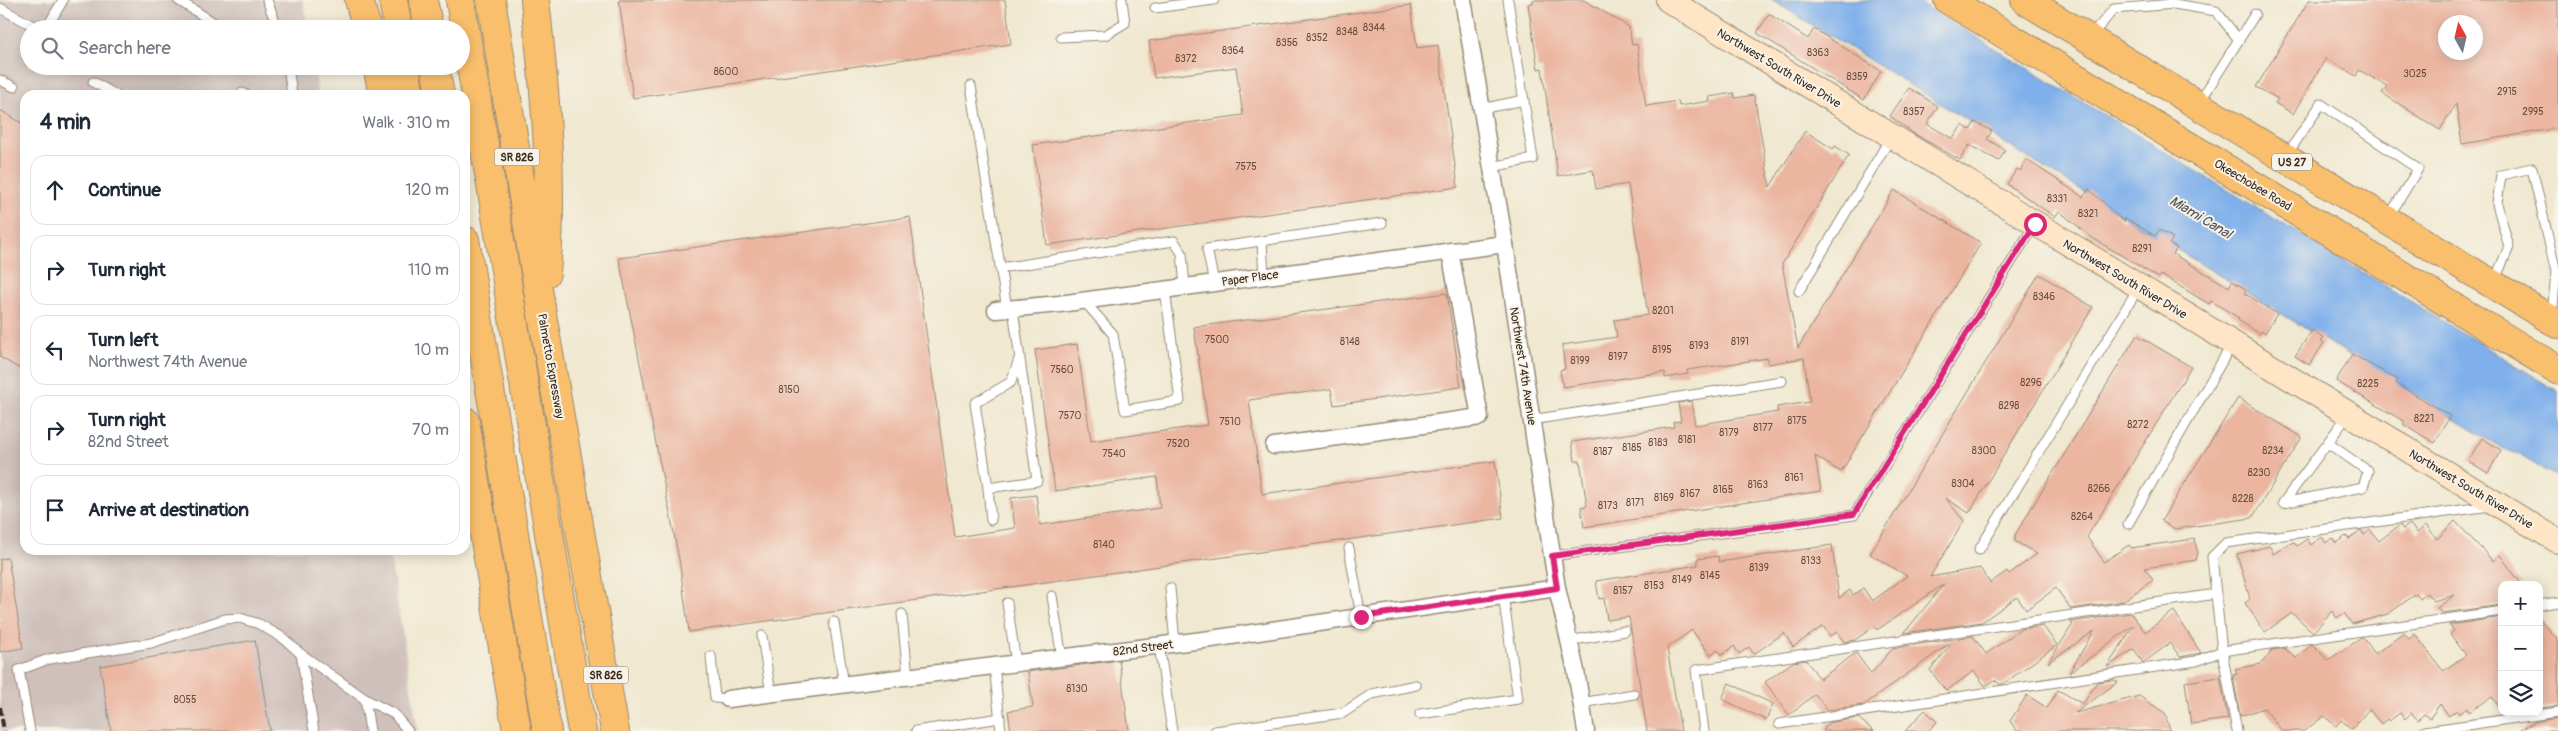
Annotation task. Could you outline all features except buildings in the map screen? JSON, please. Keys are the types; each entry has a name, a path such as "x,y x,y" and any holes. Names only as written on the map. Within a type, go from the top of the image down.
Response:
{"highway":[{"path":"359,0 365,20"},
{"path":"393,0 396,20"},
{"path":"424,0 427,20"},
{"path":"460,0 463,20"},
{"name":"Palmetto Expressway","path":"491,0 542,314 615,731"},
{"path":"535,0 545,92 550,224 542,314"},
{"name":"Okeechobee Road","path":"1948,0 2558,370"},
{"name":"US 27","path":"2025,0 2555,323"},
{"path":"470,60 580,724"},
{"path":"379,75 382,90"},
{"path":"407,75 409,90"},
{"path":"437,75 439,90"},
{"path":"470,270 547,731"},
{"path":"470,451 516,731"}],"street":[{"name":"Northwest 74th Avenue","path":"1463,0 1505,244 1557,588 1570,642 1586,731"},
{"name":"Northwest South River Drive","path":"1668,0 2558,541"},
{"name":"Paper Place","path":"1005,309 1084,301 1505,244"},
{"path":"1274,446 1480,417 1450,251"},
{"name":"82nd Street","path":"728,699 1167,644 1557,588"}],"lane":[{"path":"51,20 63,0"},
{"path":"178,0 210,20"},
{"path":"267,0 275,20"},
{"path":"1061,37 1104,35 1125,23 1122,0"},
{"path":"1155,8 1214,0"},
{"path":"1491,167 1533,159 1508,0"},
{"path":"2089,39 2114,9 2174,4 2216,11 2239,40"},
{"path":"0,8 22,20"},
{"path":"2198,105 2255,14"},
{"path":"289,75 291,90"},
{"path":"0,80 14,87"},
{"path":"94,82 108,90"},
{"path":"971,86 1005,309 1020,356 1037,481 988,488"},
{"path":"1481,109 1524,100"},
{"path":"2285,158 2321,104 2418,169 2387,220"},
{"path":"1799,291 1891,136"},
{"path":"2493,285 2509,247 2497,204 2501,175 2532,168 2556,272 2555,323"},
{"path":"1214,283 1207,248 1382,223"},
{"path":"1552,556 1854,514 2035,224"},
{"path":"1000,268 1174,241 1182,253 1185,287"},
{"path":"1262,241 1264,276"},
{"path":"1979,550 2139,287"},
{"path":"1084,301 1113,334 1125,410 1180,401 1165,290"},
{"path":"2128,524 2232,344"},
{"path":"992,520 975,403 1011,382 1020,356"},
{"path":"1531,420 1782,381"},
{"path":"2328,443 2368,471 2363,486 2283,503 2348,415"},
{"path":"2237,731 2222,651 2212,557 2226,543 2496,505"},
{"path":"1349,548 1361,617"},
{"path":"1170,588 1167,644 1172,731"},
{"path":"1704,731 1696,670 2216,594"},
{"path":"1052,596 1062,658"},
{"path":"1420,714 1518,699 1503,596"},
{"path":"2543,604 2558,602"},
{"path":"1007,603 1016,663"},
{"path":"1779,724 2196,660 2222,651 2498,611"},
{"path":"902,614 908,677"},
{"path":"30,731 19,670 49,659 151,643 225,619 240,618 259,624 283,638 301,654 364,699 394,714 408,731"},
{"path":"834,622 844,685"},
{"path":"1570,642 1625,631"},
{"path":"762,636 771,694"},
{"path":"301,654 314,731"},
{"path":"711,656 715,698 728,699"},
{"path":"994,666 1002,731"},
{"path":"1215,731 1343,713 1372,694 1416,685"},
{"path":"1582,703 1634,694"},
{"path":"364,699 370,731"},
{"path":"2424,731 2558,712"},
{"path":"916,731 1000,718"}],"shaded area":[{"path":"0,0 303,0 306,20 20,20 20,75 315,75 317,90 20,90 20,555 390,555 418,731 0,731"}],"water":[{"name":"Miami Canal","path":"1772,0 1915,0 2558,391 2558,478 2521,455 2504,449 2402,388"}],"railway":[{"path":"0,707 4,731"}],"route":[{"path":"1361,617 1557,588 1552,556 1854,514 2035,224"}]}
